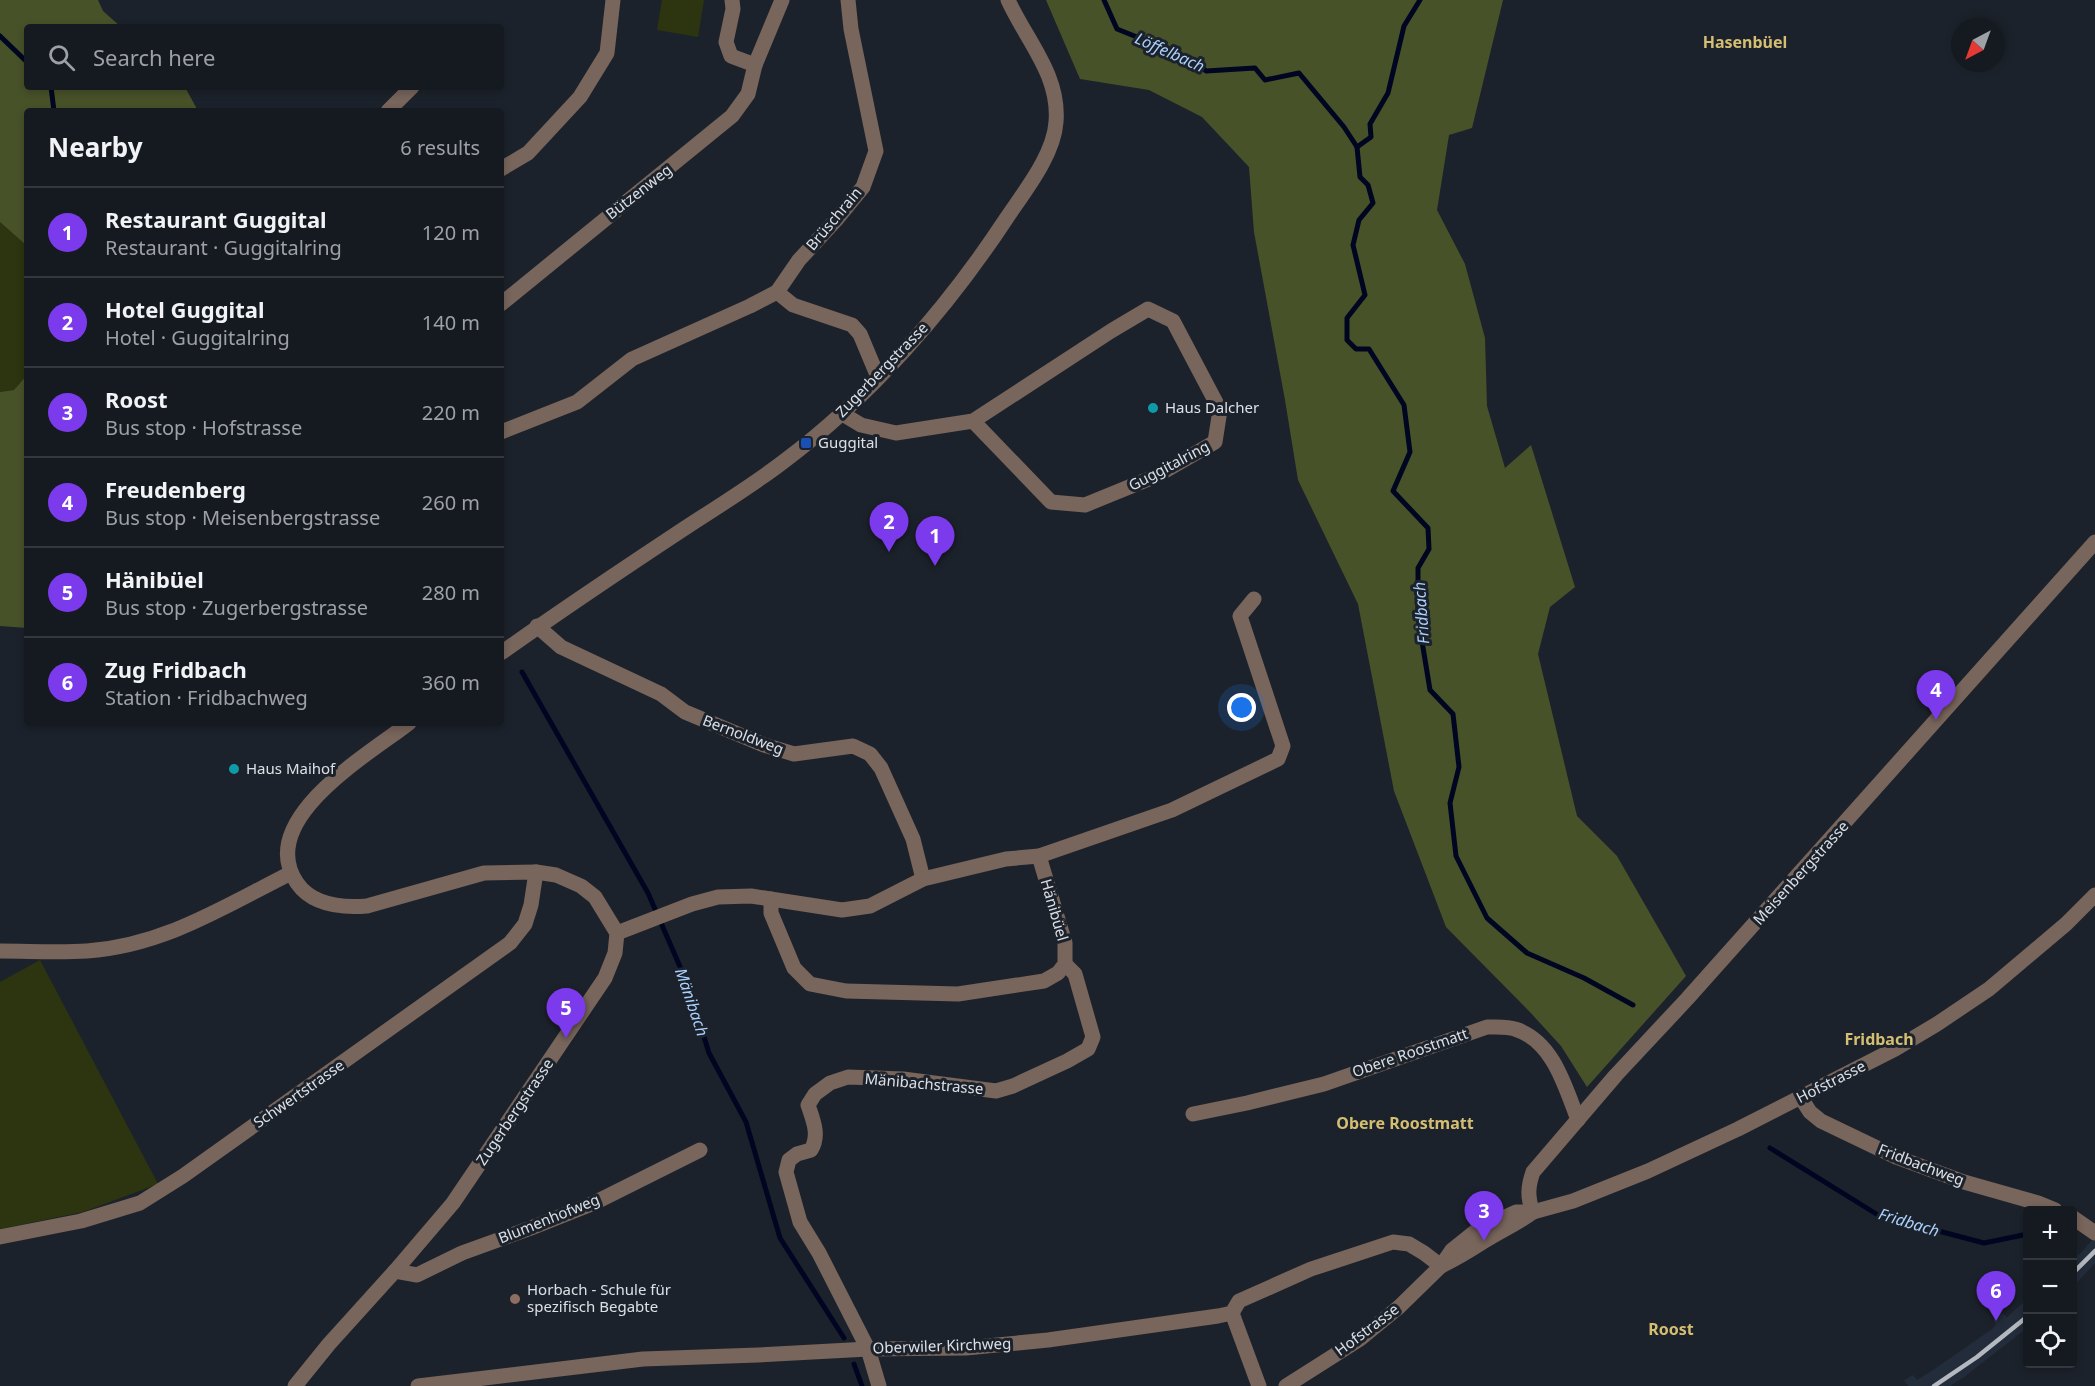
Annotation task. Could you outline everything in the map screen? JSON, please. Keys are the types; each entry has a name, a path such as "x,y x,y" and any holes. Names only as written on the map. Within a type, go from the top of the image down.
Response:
{"street":[{"path":"504,167 528,153 580,97 608,54 613,0"},
{"path":"732,0 733,9 726,42 731,56 754,65 782,0"},
{"name":"Brüschrain","path":"777,292 799,260 863,187 876,151 848,0"},
{"name":"Zugerbergstrasse","path":"507,649 537,626 785,461 841,413 878,377 931,319 971,268 1040,167 1053,137 1056,122 1055,97 1048,74 1008,0"},
{"name":"Bützenweg","path":"504,302 732,116 748,94 754,65"},
{"path":"391,108 409,90"},
{"path":"504,431 577,402 632,359 777,292 793,305 852,325 860,334 878,377"},
{"name":"Guggitalring","path":"841,413 861,425 896,433 973,421 1110,331 1148,309 1173,321 1220,410 1215,442 1156,476 1085,505 1051,502 973,421"},
{"name":"Meisenbergstrasse","path":"1533,1212 1528,1200 1528,1192 1533,1172 1616,1075 1809,864 2095,542"},
{"path":"405,726 338,777 303,810 297,821 288,846 287,858 291,873 301,888 315,899 329,904 352,907 368,906 484,873 536,872 556,875 581,886 595,897 617,933 718,897 751,896 842,910 870,906 923,879 1006,859 1039,856 1172,810 1278,759 1283,746 1240,616 1254,599"},
{"name":"Bernoldweg","path":"537,626 561,647 661,694 685,712 764,745 794,754 853,746 870,753 880,768 913,839 923,879"},
{"name":"Hänibüel","path":"1039,856 1065,943 1065,964"},
{"name":"Schwertstrasse","path":"0,1237 81,1221 140,1203 183,1176 510,943 525,924 531,905 536,872"},
{"path":"0,951 87,951 129,944 185,927 223,910 291,873"},
{"name":"Hofstrasse","path":"1286,1386 1360,1339 1399,1307 1441,1266 1452,1250 1478,1230 1516,1212 1533,1212 1573,1201 1648,1171 1801,1098 1895,1049 1975,999 2059,931 2095,895"},
{"path":"771,899 771,913 794,968 810,984 846,991 958,994 1044,981 1058,973 1065,964"},
{"name":"Zugerbergstrasse","path":"298,1385 329,1344 453,1203 605,978 615,953 617,933"},
{"name":"Mänibachstrasse","path":"879,1386 868,1349 819,1253 800,1222 786,1172 789,1160 797,1154 812,1150 816,1142 808,1105 815,1094 830,1083 848,1077 903,1079 996,1091 1067,1061 1088,1049 1093,1037 1075,974 1065,964"},
{"name":"Obere Roostmatt","path":"1193,1114 1324,1084 1487,1027 1514,1028 1535,1038 1551,1056 1578,1120"},
{"name":"Fridbachweg","path":"1801,1098 1810,1112 1821,1121 1896,1157 1964,1182 2045,1206"},
{"name":"Blumenhofweg","path":"395,1271 417,1275 462,1254 594,1203 700,1150"},
{"path":"2077,1220 2095,1233"},
{"name":"Oberwiler Kirchweg","path":"418,1386 643,1359 868,1349 966,1348 1048,1340 1218,1316 1232,1313 1239,1302 1311,1269 1393,1242 1408,1244 1441,1266"},
{"path":"1232,1313 1259,1386"}],"shaded area":[{"path":"2095,1237 2095,1263 2077,1283 2077,1253 2079,1255"},
{"path":"2023,1303 2023,1331 1950,1386 1908,1386 1904,1380 1913,1375 1917,1380 1992,1329 1996,1325 1993,1321 2002,1313 2007,1317"}],"green space":[{"path":"0,0 98,0 103,11 118,24 24,24 24,90 187,90 196,108 24,108 24,243 0,222"},
{"path":"662,0 704,0 698,37 657,30"},
{"path":"1046,0 1503,0 1472,128 1449,135 1437,210 1465,264 1485,338 1487,406 1505,468 1531,445 1575,587 1550,607 1538,654 1577,816 1617,856 1686,976 1587,1087 1561,1046 1446,927 1394,791 1358,604 1298,480 1254,232 1249,167 1202,117 1149,90 1080,79"},
{"path":"0,222 24,243 24,378 14,390 0,392"},
{"path":"24,378 24,628 0,626 0,392 14,390"},
{"path":"40,960 158,1184 83,1212 0,1229 0,982"}],"waterway":[{"name":"Fridbach","path":"1104,0 1117,29 1194,60 1206,71 1255,68 1265,80 1299,73 1344,127 1357,147 1360,177 1368,185 1373,203 1359,220 1353,245 1365,295 1347,318 1347,340 1356,349 1369,349 1404,405 1410,452 1393,491 1428,528 1429,549 1418,568 1418,617 1430,690 1453,714 1459,767 1450,803 1456,856 1487,918 1527,953 1584,978 1633,1005"},
{"path":"1357,147 1371,137 1370,124 1388,93 1404,26 1420,0"},
{"name":"Mänibach","path":"0,36 24,59"},
{"name":"Mänibach","path":"51,90 54,108"},
{"name":"Mänibach","path":"522,672 648,893 688,985 709,1053 746,1122 780,1238 844,1338"},
{"name":"Fridbach","path":"1770,1148 1878,1215 1984,1243 2023,1235"},
{"name":"Mänibach","path":"854,1364 862,1386"}],"railway":[{"path":"2077,1269 2095,1251"},
{"path":"1934,1386 1977,1357 2023,1320"}],"place":[{"name":"Haus Dalcher","path":"1153,408"},
{"name":"Guggital","path":"806,443"},
{"name":"Hotel Guggital","path":"889,552"},
{"name":"Restaurant Guggital","path":"935,566"},
{"name":"Freudenberg","path":"1936,720"},
{"name":"Haus Maihof","path":"234,769"},
{"name":"Hänibüel","path":"566,1038"},
{"name":"Roost","path":"1484,1241"},
{"name":"Horbach - Schule für spezifisch Begabte","path":"515,1299"},
{"name":"Zug Fridbach","path":"1996,1321"}],"district":[{"name":"Hasenbüel","path":"1745,42"},
{"name":"Fridbach","path":"1879,1039"},
{"name":"Obere Roostmatt","path":"1405,1123"},
{"name":"Roost","path":"1671,1329"}],"water label":[{"name":"Löffelbach","path":"1170,52"}]}
